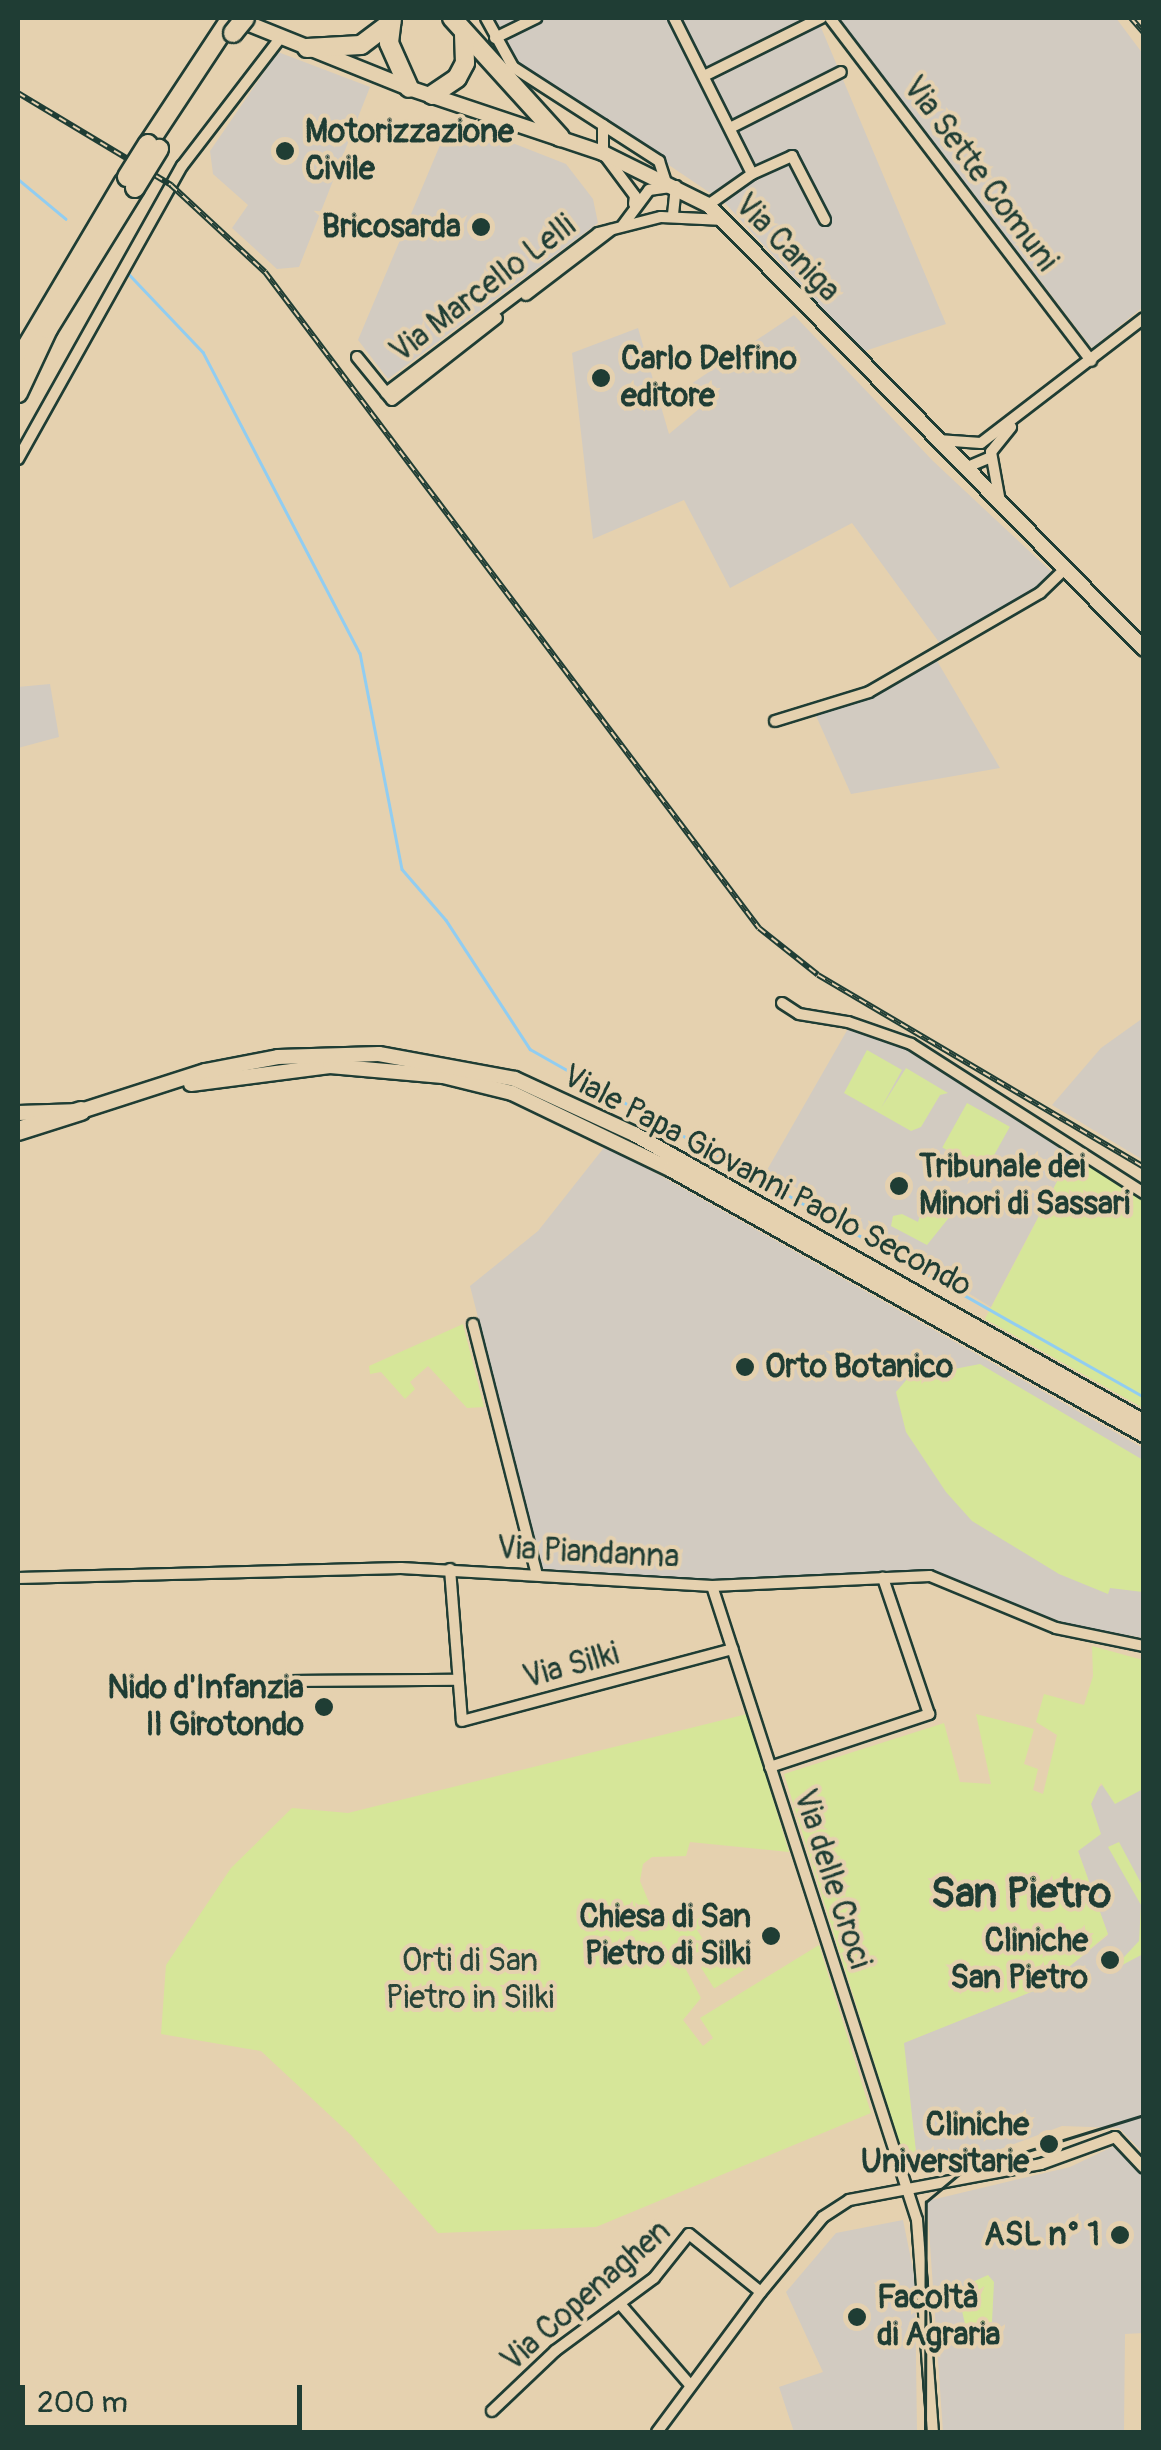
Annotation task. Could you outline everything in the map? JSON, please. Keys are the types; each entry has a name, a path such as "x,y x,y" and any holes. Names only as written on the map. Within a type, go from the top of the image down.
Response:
{"highway":[{"path":"18,360 231,24 245,18"},
{"path":"452,18 560,137"},
{"path":"307,48 361,45 392,20"},
{"path":"392,20 389,43 409,88"},
{"path":"432,95 456,78 465,62 464,33"},
{"path":"18,393 48,329 129,185"},
{"path":"18,1131 81,1111"}],"main road":[{"name":"Via Caniga","path":"231,24 281,37 409,88 603,153 671,183 708,205 1063,571 1144,648"},
{"name":"Viale Papa Giovanni Paolo Secondo","path":"18,1113 81,1111 205,1071 330,1054 379,1054 515,1079 646,1141 1144,1422"},
{"name":"Viale Papa Giovanni Paolo Secondo","path":"165,1086 330,1066 443,1076 512,1092 654,1161 1144,1436"}],"street":[{"path":"486,18 513,66 659,160 671,183 673,217"},
{"path":"495,38 536,18"},
{"path":"704,76 821,18"},
{"name":"Via Sette Comuni","path":"830,18 1091,360"},
{"path":"678,19 752,174"},
{"path":"18,459 182,166 281,37"},
{"path":"730,128 841,72"},
{"path":"603,126 603,153 636,196 634,204"},
{"path":"708,205 752,174 792,156 825,220"},
{"path":"634,204 649,190 671,183"},
{"name":"Via Marcello Lelli","path":"358,357 389,396 618,227 634,204"},
{"name":"Via Marcello Lelli","path":"618,227 673,217 725,220"},
{"path":"936,439 973,444 1015,422 1144,318"},
{"path":"965,468 991,457 1015,422"},
{"path":"965,468 973,444"},
{"path":"991,457 1001,506"},
{"path":"775,721 884,684 1040,593 1063,571"},
{"path":"782,1003 815,1017 911,1044 1144,1193"},
{"path":"472,1324 537,1574"},
{"name":"Via Piandanna","path":"18,1578 450,1570 712,1586 930,1576 1056,1628 1144,1646"},
{"name":"Via Silki","path":"450,1570 455,1680 462,1721 733,1649"},
{"path":"770,1767 929,1714 883,1578"},
{"name":"Via delle Croci","path":"712,1586 905,2188 925,2265 932,2432"},
{"path":"294,1682 455,1680"},
{"path":"657,2432 760,2292 823,2218 850,2200 1041,2164 1115,2137 1144,2168"},
{"name":"Via Copenaghen","path":"492,2411 556,2351 654,2278 689,2234 760,2292"},
{"path":"621,2306 690,2385"}],"shaded area":[{"path":"491,18 817,18 946,324 862,352 725,203 515,61"},
{"path":"839,18 1116,18 1143,54 1143,307 1092,348"},
{"path":"278,52 370,87 299,267 277,269 232,228 248,205 213,174 210,151"},
{"path":"451,119 566,164 593,199 598,223 388,379 358,340"},
{"path":"794,315 933,461 1058,578 944,649 852,523 730,588 684,500 593,539 572,353 638,328 669,434 700,408 688,386"},
{"path":"933,654 1000,768 851,794 813,709"},
{"path":"50,684 59,737 18,748 18,687"},
{"path":"1143,1018 1143,1160 1052,1105 1101,1048"},
{"path":"849,1027 897,1043 1071,1155 991,1307 767,1170"},
{"name":"Orto Botanico","path":"606,1145 1143,1448 1143,1638 1069,1624 927,1576 878,1572 718,1580 542,1569 470,1286 538,1231"},
{"name":"Cliniche San Pietro","path":"1143,1763 1143,2153 1119,2128 1062,2126 926,2177 918,2170 903,2043 1046,1986 1108,1935 1078,1851 1095,1826 1091,1804 1097,1788"},
{"path":"1114,2146 1143,2172 1143,2333 1125,2334 1124,2432 943,2432 927,2201 1070,2167"},
{"name":"Facoltà di Agraria","path":"903,2220 915,2279 917,2432 794,2432 779,2387 823,2372 786,2292 836,2233"}],"green space":[{"path":"867,1050 902,1070 881,1108 906,1068 948,1093 940,1095 921,1127 911,1131 844,1093"},
{"path":"967,1103 1010,1127 985,1171 942,1148"},
{"path":"1071,1155 1143,1200 1143,1408 985,1319"},
{"path":"922,1209 942,1216 955,1210 927,1245 891,1226 893,1216 902,1214 918,1222"},
{"path":"463,1324 484,1407 467,1408 428,1366 410,1382 415,1389 405,1399 381,1372 370,1374 369,1366"},
{"path":"980,1364 1143,1460 1143,1592 1110,1588 1108,1594 1059,1574 972,1521 946,1492 906,1432 896,1392 908,1378"},
{"path":"1092,1646 1143,1660 1143,1789 1115,1804 1101,1783 1091,1804 1101,1834 1078,1851 1108,1934 1046,1986 904,2043 918,2170 908,2171 784,1774 944,1723 960,1782 991,1784 976,1714 1034,1729 1024,1764 1038,1769 1033,1790 1043,1794 1057,1735 1036,1722 1044,1694 1084,1705 1093,1676"},
{"name":"Orti di San Pietro in Silki","path":"747,1714 789,1852 690,1842 686,1856 652,1857 643,1864 640,1881 656,1919 667,1914 685,1928 712,1909 720,1920 697,1930 708,1947 681,1960 701,1998 683,2020 703,2046 713,2038 700,2018 819,1945 871,2113 596,2227 438,2233 351,2135 261,2051 161,2034 166,1965 231,1868 292,1808 348,1813"},
{"path":"1119,1842 1143,1887 1143,1954 1111,1971 1139,1941 1141,1905 1108,1847"},
{"path":"740,1943 753,1964 714,1989 701,1967"},
{"path":"988,2275 994,2282 992,2322 965,2324 957,2289"}],"waterway":[{"path":"18,179 66,219"},
{"path":"126,271 203,352 360,653 402,869 446,920 530,1049 1144,1397"}],"tram line":[{"path":"925,2432 926,2202 963,2171 1144,2115"}],"railway":[{"path":"1131,18 1144,33"},
{"path":"18,93 171,185 265,272 759,928 818,975 1144,1167"}],"place":[{"name":"Motorizzazione Civile","path":"285,151"},
{"name":"Bricosarda","path":"481,227"},
{"name":"Carlo Delfino editore","path":"601,378"},
{"name":"Tribunale dei Minori di Sassari","path":"899,1186"},
{"name":"Orto Botanico","path":"745,1367"},
{"name":"Nido d'Infanzia Il Girotondo","path":"324,1707"},
{"name":"Chiesa di San Pietro di Silki","path":"771,1936"},
{"name":"Cliniche San Pietro","path":"1110,1960"},
{"name":"Cliniche Universitarie","path":"1049,2144"},
{"name":"ASL n° 1","path":"1120,2235"},
{"name":"Facoltà di Agraria","path":"857,2317"}],"district":[{"name":"San Pietro","path":"1021,1894"}]}
